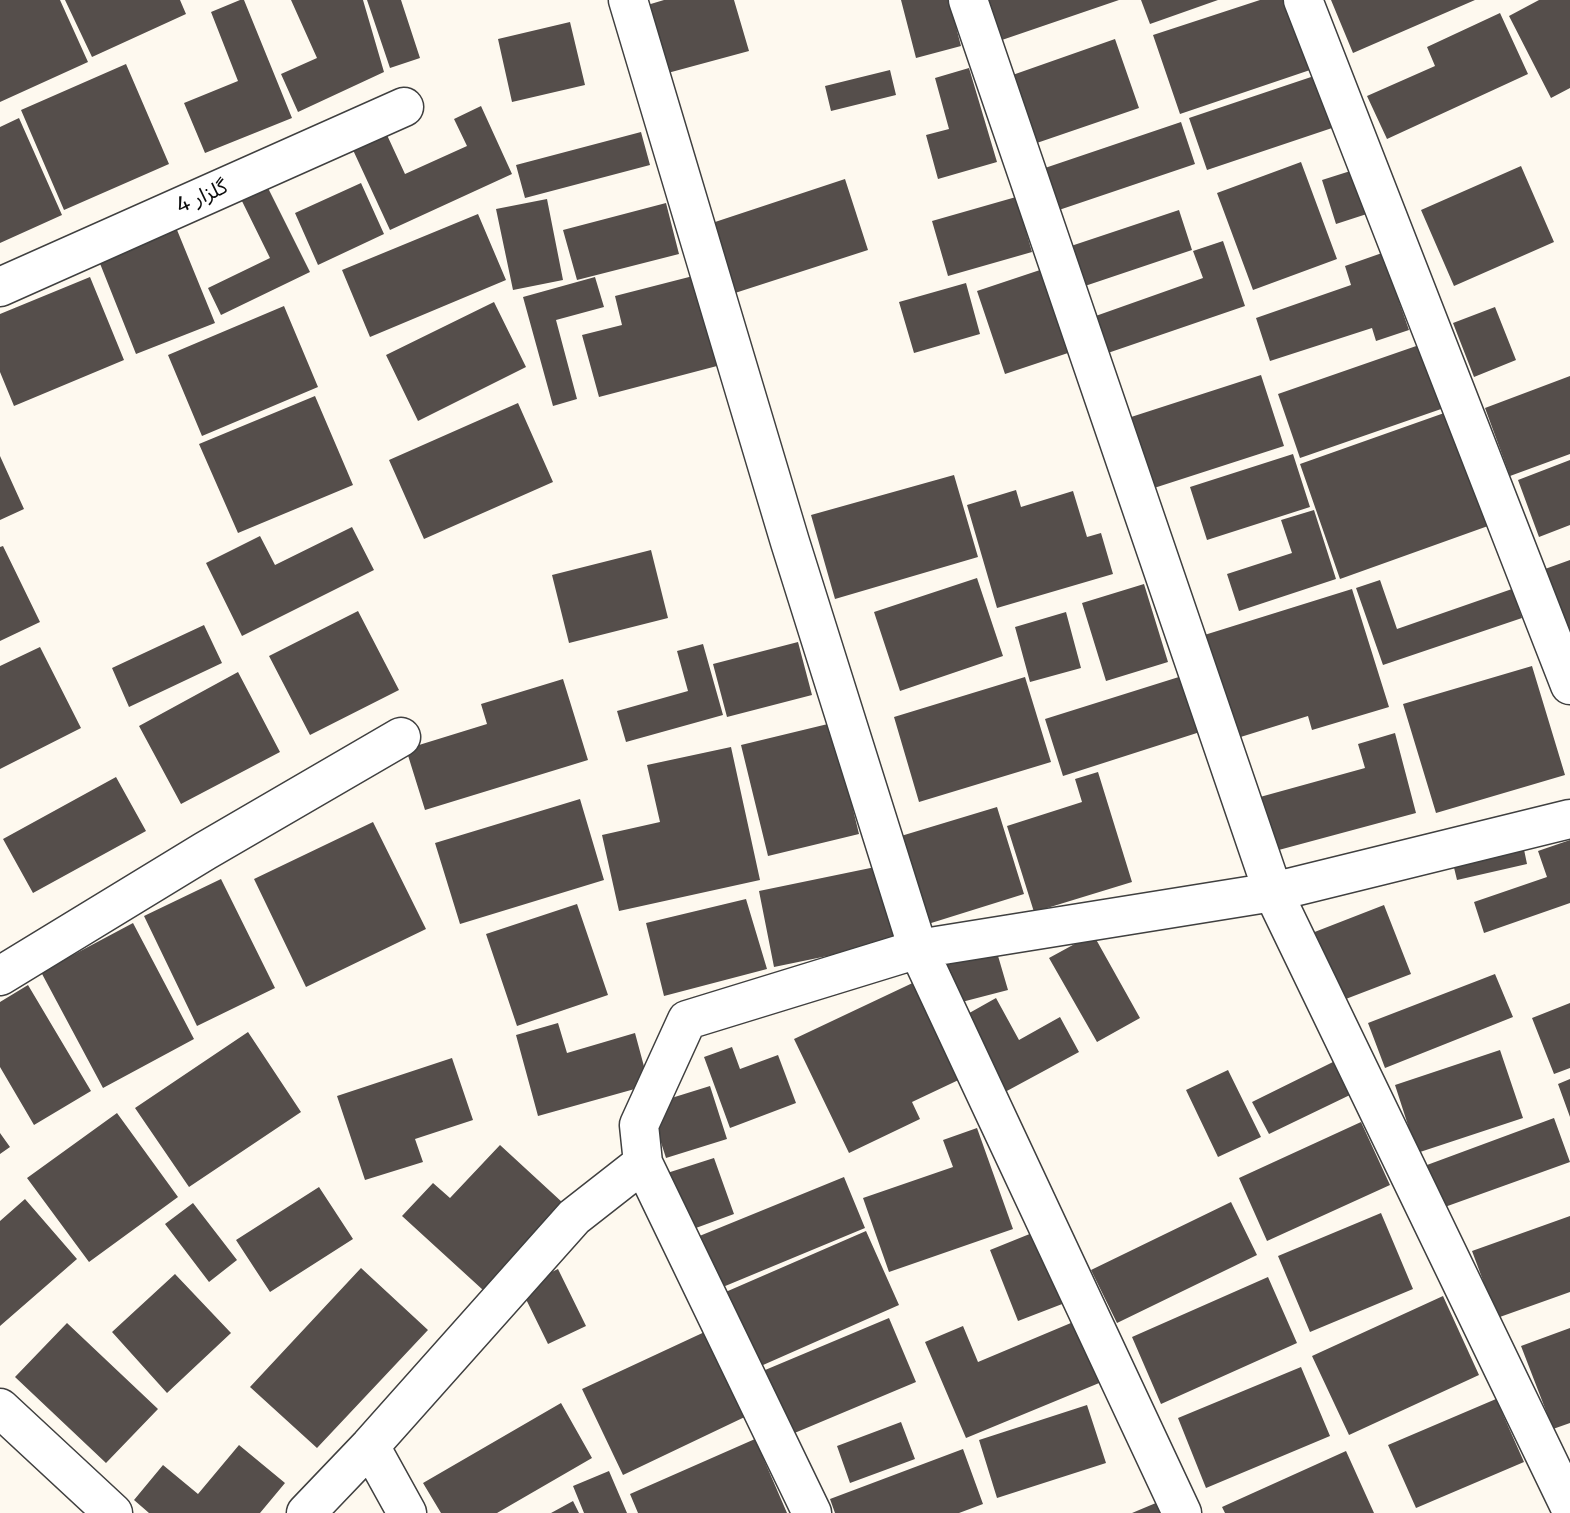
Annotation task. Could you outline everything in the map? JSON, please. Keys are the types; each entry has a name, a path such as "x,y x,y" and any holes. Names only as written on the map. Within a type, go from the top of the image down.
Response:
{"street":[{"path":"628,0 786,529 918,949 1182,1513"},
{"path":"968,0 1273,892 1570,1507"},
{"path":"1303,0 1570,685"},
{"name":"گلزار 4","path":"0,287 404,107"},
{"path":"0,976 205,851 401,737"},
{"path":"812,1513 643,1163 639,1125 658,1078 687,1020 918,949 1273,892 1570,819"},
{"path":"306,1513 370,1446 574,1217 643,1163"},
{"path":"0,1408 113,1513"},
{"path":"370,1446 407,1513"}],"building":[{"path":"0,0 60,0 88,62 0,102"},
{"path":"65,0 180,0 186,14 92,57"},
{"path":"244,0 292,118 205,153 184,103 238,81 211,12"},
{"path":"291,0 363,0 384,72 298,112 281,74 317,58"},
{"path":"367,0 401,0 420,58 390,68"},
{"path":"664,0 734,0 749,51 664,74 644,6"},
{"path":"901,0 949,0 961,46 916,58"},
{"path":"985,0 1119,0 999,41"},
{"path":"1141,0 1218,0 1150,24"},
{"path":"1260,0 1290,0 1313,69 1180,114 1153,35"},
{"path":"1331,0 1475,0 1353,53"},
{"path":"1539,0 1570,0 1570,88 1551,98 1509,16"},
{"path":"1500,13 1528,74 1387,139 1367,96 1435,66 1427,47"},
{"path":"570,22 585,85 512,102 498,39"},
{"path":"1115,39 1139,108 1028,146 1004,78"},
{"path":"126,64 169,164 64,210 21,110"},
{"path":"969,68 997,162 938,179 926,135 949,129 935,78"},
{"path":"890,70 896,95 831,111 825,86"},
{"path":"1323,73 1341,125 1207,170 1189,118"},
{"path":"481,106 512,174 390,230 353,150 387,135 405,174 467,146 454,119"},
{"path":"19,118 62,215 0,243 0,127"},
{"path":"1181,122 1195,164 1056,211 1042,169"},
{"path":"641,132 650,165 525,198 516,165"},
{"path":"1301,162 1337,259 1253,290 1217,193"},
{"path":"1521,166 1554,242 1454,286 1421,210"},
{"path":"1363,167 1376,211 1336,224 1322,180"},
{"path":"845,179 868,250 735,293 712,223"},
{"path":"264,180 310,272 221,315 208,288 270,258 238,193"},
{"path":"361,183 384,234 318,265 295,213"},
{"path":"1016,197 1032,252 948,276 932,221"},
{"path":"547,199 563,280 513,290 496,209"},
{"path":"666,203 679,254 577,280 563,230"},
{"path":"1179,210 1192,250 1079,288 1065,248"},
{"path":"478,214 506,280 370,337 342,270"},
{"path":"175,225 215,323 136,354 97,256"},
{"path":"1223,241 1245,306 1102,355 1090,318 1203,278 1193,251"},
{"path":"1382,253 1409,330 1376,341 1372,328 1270,361 1256,318 1351,285 1345,266"},
{"path":"1043,269 1071,352 1005,374 977,291"},
{"path":"693,276 717,366 599,397 582,335 622,325 615,296"},
{"path":"90,277 124,360 14,406 0,372 0,314"},
{"path":"595,277 604,307 556,320 577,399 553,406 523,297"},
{"path":"966,283 980,334 914,353 899,302"},
{"path":"494,302 526,367 418,421 386,355"},
{"path":"284,306 318,387 202,436 168,355"},
{"path":"1495,307 1516,360 1474,377 1453,323"},
{"path":"1422,344 1444,408 1300,458 1278,394"},
{"path":"1261,375 1284,446 1151,489 1128,418"},
{"path":"1570,376 1570,454 1510,476 1485,408"},
{"path":"315,396 353,485 238,533 199,444"},
{"path":"518,403 553,482 424,539 389,460"},
{"path":"1447,412 1488,526 1340,579 1300,464"},
{"path":"1293,454 1310,507 1207,540 1190,487"},
{"path":"0,456 24,509 0,520"},
{"path":"1570,460 1570,525 1539,537 1518,480"},
{"path":"954,475 978,557 835,599 811,515"},
{"path":"1016,490 1021,507 1073,491 1087,537 1101,533 1113,574 997,608 967,505"},
{"path":"1314,510 1336,579 1239,611 1227,574 1292,553 1281,520"},
{"path":"352,527 374,570 242,636 206,563 260,536 275,565"},
{"path":"3,546 40,622 0,641 0,547"},
{"path":"651,550 668,618 569,643 552,575"},
{"path":"1570,560 1570,636 1545,569"},
{"path":"977,578 1003,656 900,691 874,612"},
{"path":"1380,580 1397,629 1512,589 1522,618 1383,665 1356,588"},
{"path":"1144,584 1168,662 1106,681 1082,603"},
{"path":"1352,589 1389,707 1312,730 1308,716 1231,740 1198,637"},
{"path":"358,611 399,690 310,735 269,656"},
{"path":"1066,612 1081,668 1030,682 1015,627"},
{"path":"204,625 222,663 129,707 112,668"},
{"path":"798,642 812,695 727,717 713,664"},
{"path":"703,644 723,715 626,742 617,711 688,691 677,651"},
{"path":"40,647 81,728 0,769 0,666"},
{"path":"1532,666 1565,775 1436,813 1403,704"},
{"path":"238,672 280,752 181,804 139,726"},
{"path":"1182,676 1200,732 1063,776 1045,719"},
{"path":"1025,677 1051,762 919,802 894,717"},
{"path":"563,679 588,760 425,810 406,749 487,724 481,704"},
{"path":"832,723 859,834 768,856 741,745"},
{"path":"1395,733 1416,813 1275,851 1260,797 1365,768 1358,744"},
{"path":"731,747 760,880 619,911 602,835 660,822 647,765"},
{"path":"1098,772 1132,882 1034,912 1007,826 1082,802 1075,779"},
{"path":"116,777 146,831 33,893 3,839"},
{"path":"580,799 604,880 460,924 435,843"},
{"path":"997,807 1024,894 928,924 901,836"},
{"path":"373,822 426,929 306,987 254,879"},
{"path":"1521,835 1527,864 1457,880 1450,851"},
{"path":"1570,840 1570,903 1484,933 1474,902 1547,877 1538,851"},
{"path":"885,865 900,941 774,967 759,891"},
{"path":"221,879 275,988 197,1026 144,916"},
{"path":"746,899 767,969 664,996 646,923"},
{"path":"577,904 608,995 517,1026 486,934"},
{"path":"1384,905 1411,974 1338,1002 1312,933"},
{"path":"133,923 194,1039 103,1088 41,972"},
{"path":"1093,934 1140,1018 1097,1042 1049,958"},
{"path":"996,949 1008,990 954,1004 943,962"},
{"path":"1495,974 1513,1017 1385,1068 1368,1023"},
{"path":"921,979 967,1076 912,1102 920,1119 849,1153 794,1039"},
{"path":"28,985 91,1091 34,1125 0,1067 0,1002"},
{"path":"996,998 1019,1040 1060,1017 1079,1052 1005,1092 964,1016"},
{"path":"1570,1003 1570,1068 1554,1074 1532,1018"},
{"path":"558,1023 567,1053 635,1033 649,1085 538,1116 516,1035"},
{"path":"248,1032 301,1112 189,1187 135,1108"},
{"path":"732,1047 740,1069 778,1055 796,1103 730,1128 704,1057"},
{"path":"1500,1050 1523,1118 1417,1153 1395,1085"},
{"path":"452,1058 473,1120 415,1139 423,1162 365,1180 337,1096"},
{"path":"1335,1061 1352,1094 1269,1134 1252,1102"},
{"path":"1228,1070 1261,1137 1218,1157 1186,1090"},
{"path":"1570,1079 1570,1117 1558,1084"},
{"path":"710,1086 727,1139 666,1158 649,1105"},
{"path":"117,1113 178,1197 89,1262 27,1178"},
{"path":"1554,1118 1570,1162 1442,1208 1427,1165"},
{"path":"1361,1122 1390,1185 1267,1241 1239,1178"},
{"path":"977,1128 1013,1229 889,1272 863,1198 953,1167 943,1140"},
{"path":"0,1133 10,1147 0,1154"},
{"path":"500,1145 563,1203 483,1290 402,1216 433,1183 450,1198"},
{"path":"714,1158 734,1214 685,1232 664,1174"},
{"path":"844,1177 865,1228 718,1289 697,1237"},
{"path":"319,1187 353,1239 270,1292 236,1240"},
{"path":"25,1199 77,1259 0,1326 0,1221"},
{"path":"1231,1202 1257,1255 1117,1323 1091,1270"},
{"path":"193,1203 237,1260 209,1282 165,1224"},
{"path":"1381,1213 1413,1289 1310,1332 1278,1256"},
{"path":"1570,1216 1570,1292 1497,1318 1472,1251"},
{"path":"1042,1229 1070,1301 1018,1321 990,1250"},
{"path":"866,1231 899,1305 754,1369 721,1294"},
{"path":"361,1268 428,1330 317,1448 250,1387"},
{"path":"558,1269 586,1326 548,1344 520,1287"},
{"path":"175,1274 231,1333 167,1393 112,1332"},
{"path":"1268,1277 1297,1343 1161,1404 1132,1337"},
{"path":"1443,1296 1479,1375 1349,1435 1312,1356"},
{"path":"889,1318 916,1382 785,1437 758,1373"},
{"path":"1078,1320 1104,1381 966,1438 925,1342 963,1326 978,1362"},
{"path":"67,1323 158,1409 106,1463 15,1377"},
{"path":"1570,1328 1570,1423 1553,1429 1521,1346"},
{"path":"711,1329 751,1414 623,1475 582,1389"},
{"path":"1301,1367 1330,1436 1206,1488 1178,1418"},
{"path":"1496,1399 1524,1462 1416,1508 1388,1445"},
{"path":"561,1403 592,1458 497,1513 441,1513 423,1483"},
{"path":"1087,1405 1106,1463 997,1498 979,1440"},
{"path":"901,1422 915,1459 850,1483 837,1446"},
{"path":"755,1439 787,1513 638,1513 630,1494"},
{"path":"239,1445 285,1483 260,1513 149,1513 134,1500 163,1465 198,1494"},
{"path":"963,1449 983,1504 959,1513 835,1513 830,1499"},
{"path":"1346,1451 1374,1513 1225,1513 1222,1507"},
{"path":"609,1471 627,1513 584,1513 573,1486"},
{"path":"1163,1500 1168,1513 1132,1513"},
{"path":"573,1501 579,1513 551,1513"}]}
